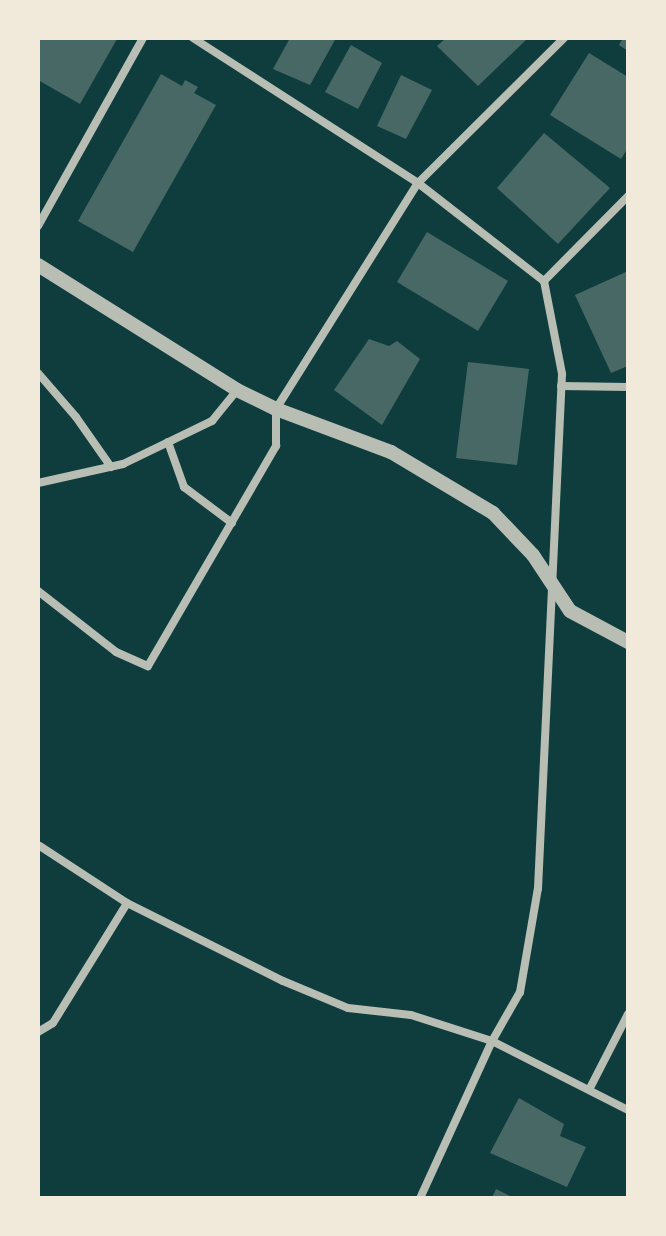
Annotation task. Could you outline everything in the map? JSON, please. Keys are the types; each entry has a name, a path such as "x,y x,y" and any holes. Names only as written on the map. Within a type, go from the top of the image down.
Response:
{"street":[{"path":"38,226 143,38"},
{"path":"193,38 418,183 544,281 561,386 538,888 520,992 492,1041 420,1198"},
{"path":"38,591 116,652 148,666 276,446 276,409 418,183 564,38"},
{"path":"544,281 628,196"},
{"path":"38,265 237,390 276,409 391,452 493,513 533,555 570,611 628,642"},
{"path":"38,373 76,417 111,467"},
{"path":"561,386 628,387"},
{"path":"38,483 111,467 168,442 212,421 237,390"},
{"path":"168,442 184,487 232,523"},
{"path":"40,846 127,903 283,981 348,1008 411,1015 492,1041 555,1074 590,1088 628,1110"},
{"path":"38,1032 53,1023 127,903"},
{"path":"590,1088 628,1014"}],"building":[{"path":"38,38 117,39 80,104 38,80"},
{"path":"290,38 336,38 310,85 273,69"},
{"path":"446,38 528,38 478,86 437,46"},
{"path":"623,38 628,38 628,51 619,45"},
{"path":"351,45 382,63 358,109 325,92"},
{"path":"589,53 628,77 628,148 621,159 550,115"},
{"path":"161,74 182,86 185,80 198,87 194,93 216,105 133,252 78,221"},
{"path":"401,75 432,90 406,139 377,126"},
{"path":"544,133 610,188 558,244 497,188"},
{"path":"427,232 508,281 478,331 397,282"},
{"path":"628,271 628,366 611,373 575,295"},
{"path":"369,339 389,346 397,341 420,359 382,425 334,390"},
{"path":"468,362 529,369 517,465 456,458"},
{"path":"519,1098 564,1124 560,1136 586,1147 567,1187 490,1153"},
{"path":"496,1189 514,1198 492,1198"}]}
